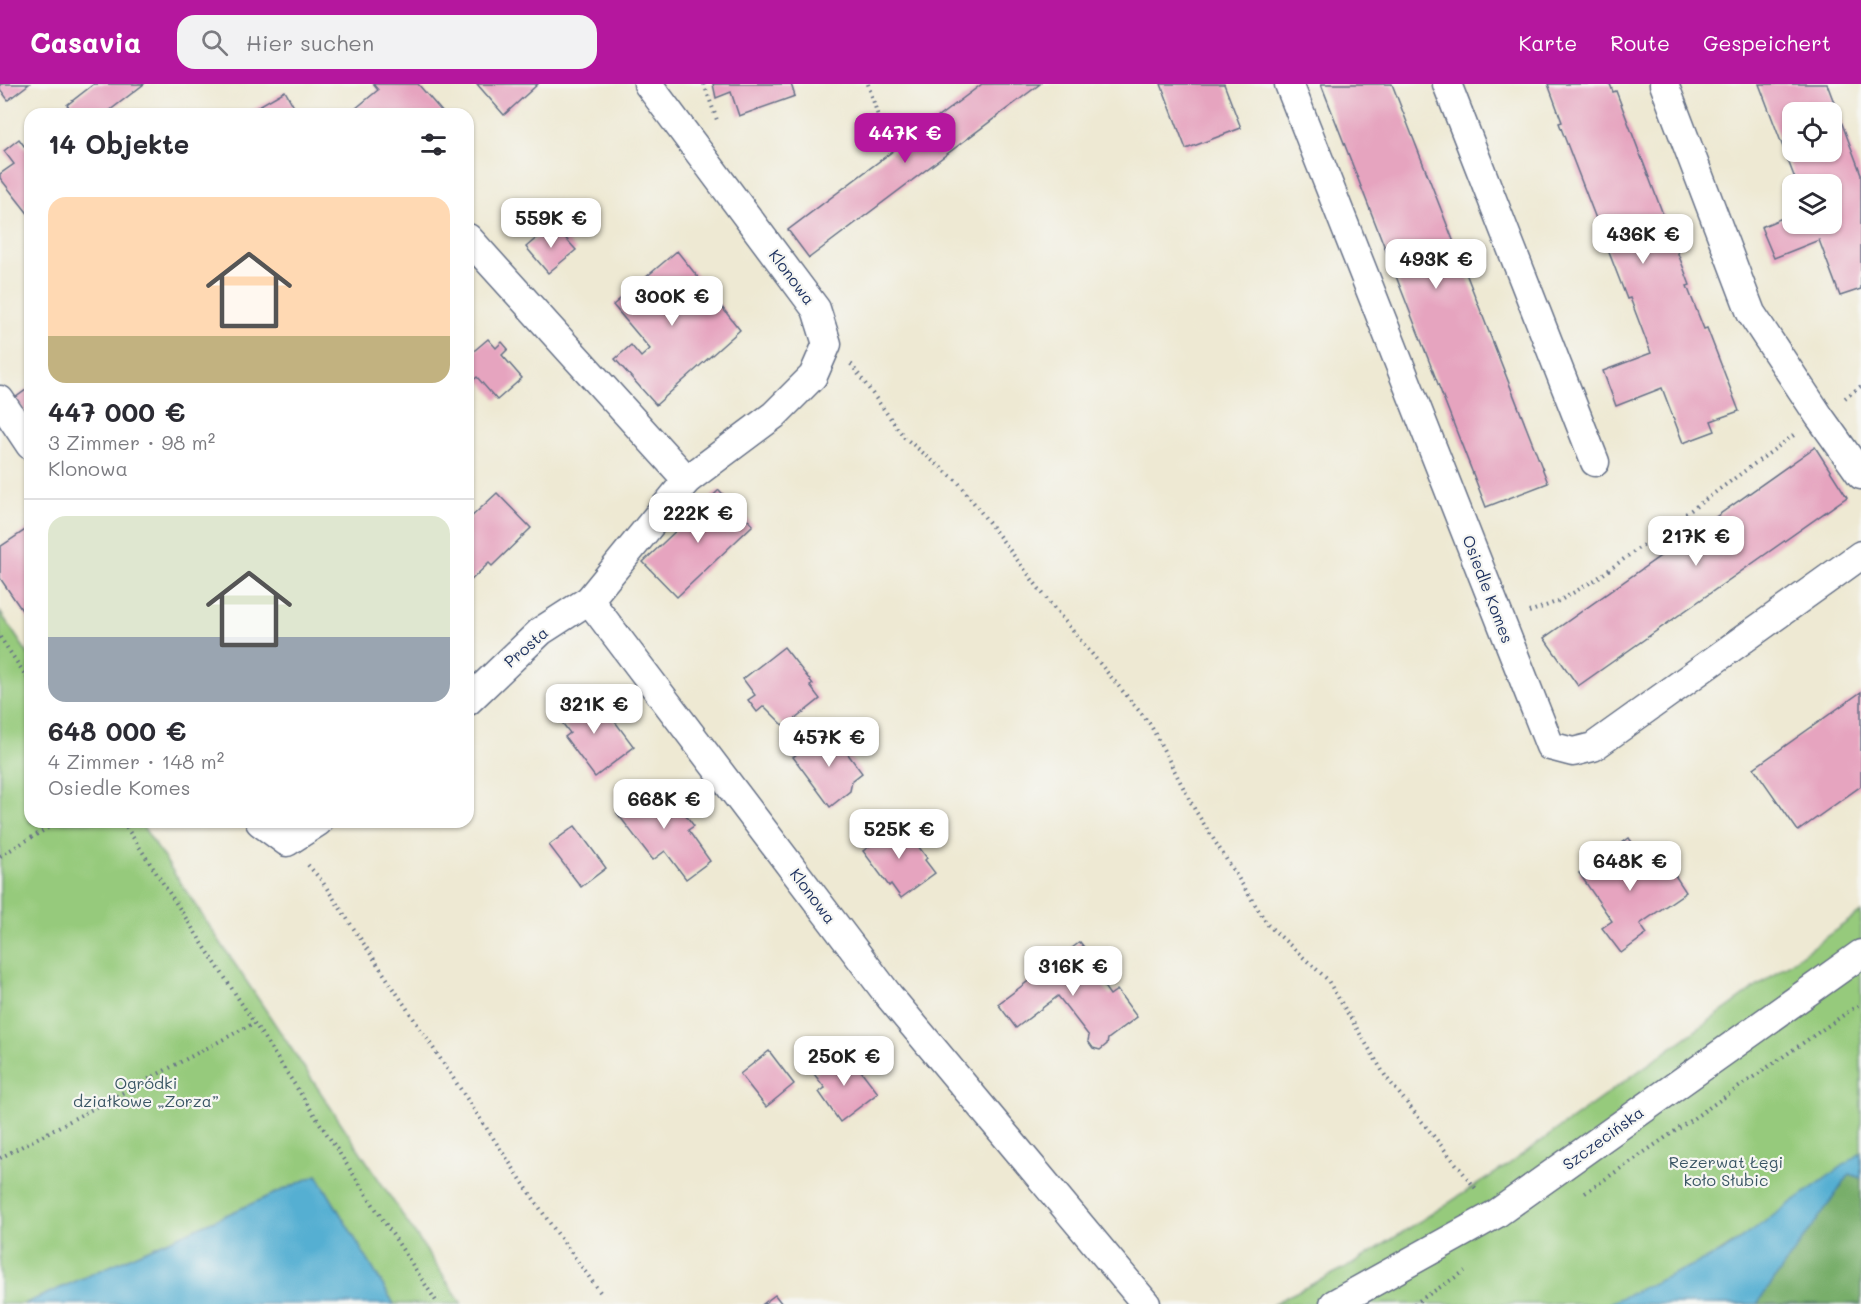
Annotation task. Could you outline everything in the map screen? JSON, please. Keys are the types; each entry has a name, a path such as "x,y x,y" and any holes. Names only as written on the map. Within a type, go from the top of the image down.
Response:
{"street":[{"name":"Klonowa","path":"648,84 816,309 827,344"},
{"name":"Osiedle Komes","path":"1289,84 1550,746 1573,752 1593,747 1861,555"},
{"path":"1447,84 1595,462"},
{"path":"1664,84 1751,313 1861,475"},
{"path":"474,245 687,480"},
{"path":"589,600 687,480 774,415 813,376 827,344"},
{"path":"0,400 24,436"},
{"name":"Klonowa","path":"589,600 889,996 1146,1304"},
{"name":"Prosta","path":"474,689 541,632 589,600"},
{"path":"268,828 287,842 309,828"},
{"name":"Szczecińska","path":"1334,1304 1496,1214 1861,954"}],"path":[{"path":"868,84 880,122"},
{"path":"827,344 850,362 904,437 958,482 1053,607 1150,724 1195,810 1268,925 1327,979 1386,1077 1496,1214"},
{"path":"1502,623 1559,601 1595,580 1819,416"},
{"path":"0,637 24,673"},
{"path":"0,856 48,828"},
{"path":"127,828 438,1304"},
{"path":"287,842 322,881 549,1222 600,1292"},
{"path":"1577,1198 1861,1003"},
{"path":"0,1158 254,1023"},
{"path":"1414,1304 1472,1267"}],"green space":[{"name":"Ogródki działkowe „Zorza”","path":"0,612 24,648 24,828 144,828 462,1304 394,1304 317,1175 24,1304 0,1304"},
{"name":"Rezerwat Łęgi koło Słubic","path":"1861,912 1861,1304 1272,1304 1353,1264 1505,1167"},
{"path":"1861,1160 1861,1304 1641,1304"}],"water":[{"path":"1861,1153 1861,1178 1850,1174 1757,1304 1607,1304 1722,1252"},
{"path":"317,1175 394,1304 24,1304"}],"building":[{"path":"0,84 29,84 8,100 0,89"},
{"path":"94,84 144,84 113,108 69,108 67,105"},
{"path":"373,84 418,84 439,108 356,108 378,90"},
{"path":"477,84 538,84 504,115"},
{"path":"713,84 791,84 795,96 739,116 731,92 716,98"},
{"path":"982,84 1040,84 809,258 788,230"},
{"path":"1161,84 1224,84 1241,128 1186,149"},
{"path":"1321,84 1392,84 1548,483 1486,507"},
{"path":"1548,84 1610,84 1613,92 1616,91 1690,285 1687,286 1704,329 1707,328 1739,411 1711,421 1715,431 1683,443 1662,388 1616,406 1603,371 1651,353 1630,298 1627,299 1559,123 1562,122"},
{"path":"1759,84 1827,84 1834,102 1782,102 1782,145"},
{"path":"285,91 295,108 255,108"},
{"path":"1842,124 1861,174 1861,289 1840,296 1819,240 1774,258 1761,227 1782,218 1782,234 1842,234 1842,174 1793,174 1789,162 1842,162"},
{"path":"19,139 24,146 24,208 0,178 0,174 14,164 4,151"},
{"path":"553,224 576,250 548,273 526,247"},
{"path":"677,251 740,330 656,405 615,359 631,345 641,357 650,349 613,305"},
{"path":"488,339 496,348 502,342 508,349 502,355 522,378 497,400 477,377 474,380 474,351"},
{"path":"24,391 24,411 15,398"},
{"path":"1815,447 1847,497 1578,686 1544,638"},
{"path":"719,490 753,525 677,597 643,562"},
{"path":"497,493 531,528 492,566 489,563 474,577 474,514"},
{"path":"24,531 24,613 0,578 0,547"},
{"path":"784,647 813,684 810,686 820,699 785,727 764,706 757,712 748,700 755,695 743,679"},
{"path":"1861,692 1861,786 1798,831 1754,768"},
{"path":"586,694 599,711 604,707 634,747 595,777 565,737 570,733 557,716"},
{"path":"830,730 862,773 852,781 850,791 830,807 793,757"},
{"path":"656,784 666,797 670,794 694,826 688,830 710,861 686,879 665,851 653,860 617,813"},
{"path":"901,823 927,858 925,860 935,873 901,898 863,851 876,842 874,837 885,830 889,832"},
{"path":"575,826 606,868 581,887 549,845"},
{"path":"1629,838 1651,870 1665,860 1686,892 1640,924 1647,934 1621,953 1602,928 1612,921 1579,873"},
{"path":"1080,942 1100,968 1094,973 1110,995 1117,990 1137,1017 1108,1039 1107,1044 1100,1050 1093,1048 1088,1041 1089,1036 1058,996 1016,1028 998,1004"},
{"path":"769,1051 794,1084 766,1107 740,1074"},
{"path":"840,1054 850,1067 855,1063 878,1093 840,1122 819,1092 825,1088 814,1074"},
{"path":"775,1295 782,1304 763,1304"}]}
